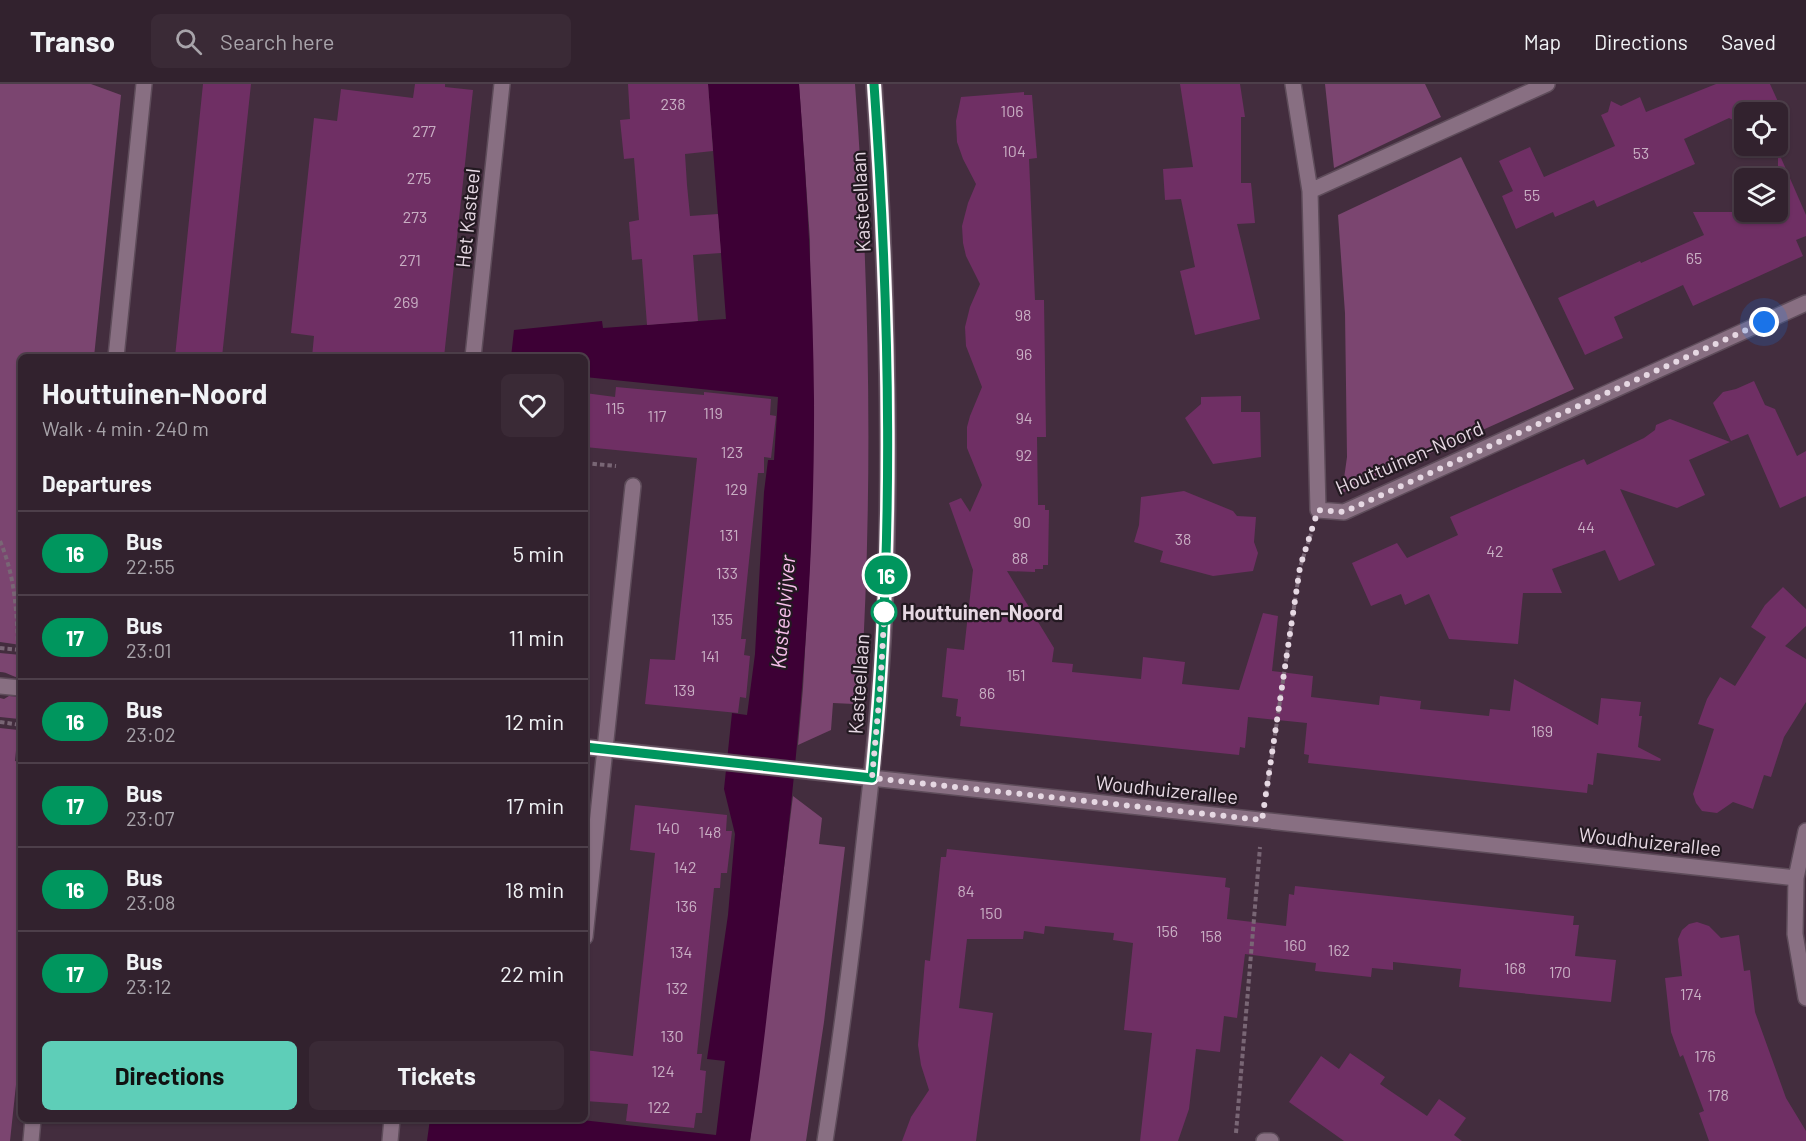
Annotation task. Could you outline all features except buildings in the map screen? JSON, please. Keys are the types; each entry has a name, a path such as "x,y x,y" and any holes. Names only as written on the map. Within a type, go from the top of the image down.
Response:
{"street":[{"path":"116,354 144,84"},
{"name":"Het Kasteel","path":"473,354 502,84"},
{"name":"Kasteellaan","path":"825,1141 852,955 872,778 885,602 888,439 886,285 874,84"},
{"name":"Houttuinen-Noord","path":"1293,84 1310,191 1318,510 1344,512 1806,303"},
{"path":"1310,191 1547,84"},
{"path":"588,909 633,486"},
{"path":"0,686 18,688"},
{"name":"Woudhuizerallee","path":"588,747 1796,878"},
{"path":"1806,831 1796,878 1795,934 1806,998"},
{"path":"31,1141 33,1122"},
{"path":"390,1141 392,1122"},
{"path":"1264,1141 1271,1141"}],"path":[{"path":"1236,1141 1262,820 1300,567 1318,510"},
{"path":"0,541 15,594 18,628"},
{"path":"0,648 18,650"},
{"path":"0,722 18,725"}],"shaded area":[{"path":"0,84 91,84 121,95 94,354 18,354 18,645 0,642"},
{"path":"799,84 855,84 867,311 868,461 861,688 855,688 854,704 833,703 831,730 798,745 811,540 810,240"},
{"path":"1325,84 1425,84 1441,117 1334,168"},
{"path":"1461,157 1574,389 1342,493 1347,457 1345,313 1338,215"},
{"path":"0,653 18,655 18,678 0,672"},
{"path":"9,696 18,697 18,719 0,717 0,698 4,699"},
{"path":"0,728 18,730 15,761 18,762 18,1066 10,1141 0,1141"},
{"path":"793,796 822,818 819,844 845,847 824,1022 806,1141 750,1141"}],"water":[{"name":"Kasteelvijver","path":"708,84 799,84 811,280 814,398 809,594 786,854 750,1141 427,1141 430,1122 588,1121 716,1135 725,1061 707,1059 728,915 735,834 724,789 732,713 747,715 755,654 764,492 768,460 774,460 778,397 588,377 588,354 511,354 514,330 602,321 603,328 726,319"}],"bus line":[{"name":"16","path":"588,747 872,778 885,602 888,439 886,285 874,84"}],"place":[{"name":"Houttuinen-Noord","path":"884,612"}],"route":[{"path":"884,612 885,602 872,778 1262,820 1300,567 1318,510 1344,512 1764,322"}]}
